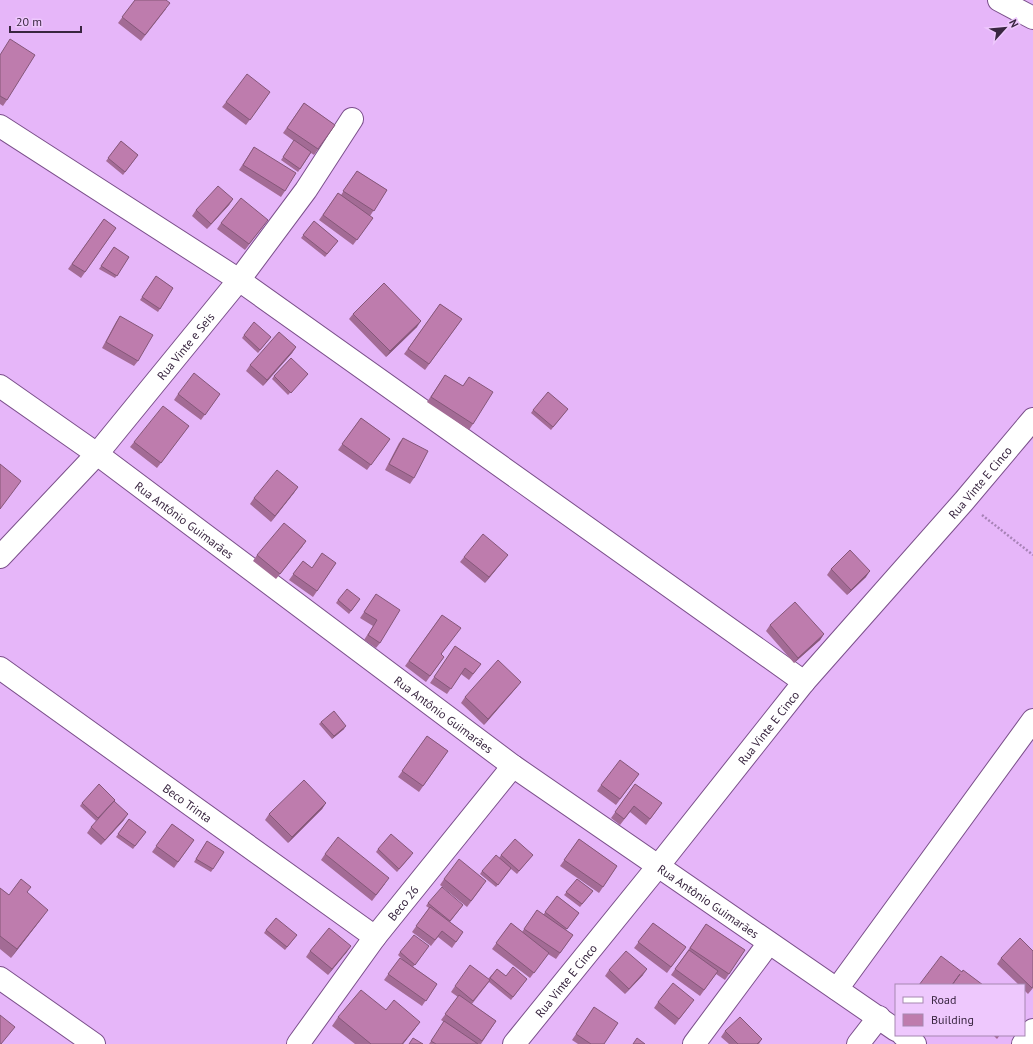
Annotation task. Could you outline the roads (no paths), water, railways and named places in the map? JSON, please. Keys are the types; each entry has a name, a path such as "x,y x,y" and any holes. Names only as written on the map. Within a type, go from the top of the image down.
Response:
{"street":[{"path":"999,0 1033,18"},
{"name":"Rua Vinte e Seis","path":"0,557 97,454 239,280 306,190 352,119"},
{"path":"0,126 239,280 804,682"},
{"name":"Rua Antônio Guimarães","path":"0,386 97,454 513,766 659,865 769,943 879,1016 895,1029"},
{"name":"Rua Vinte E Cinco","path":"514,1044 659,865 804,682 1033,419"},
{"name":"Beco Trinta","path":"0,668 375,937"},
{"path":"837,989 1033,720"},
{"name":"Beco 26","path":"298,1044 375,937 513,766"},
{"path":"694,1044 769,943"},
{"path":"0,978 94,1044"},
{"path":"858,1044 879,1016"},
{"path":"1023,1044 1033,1030"},
{"path":"904,1036 915,1044"}]}
